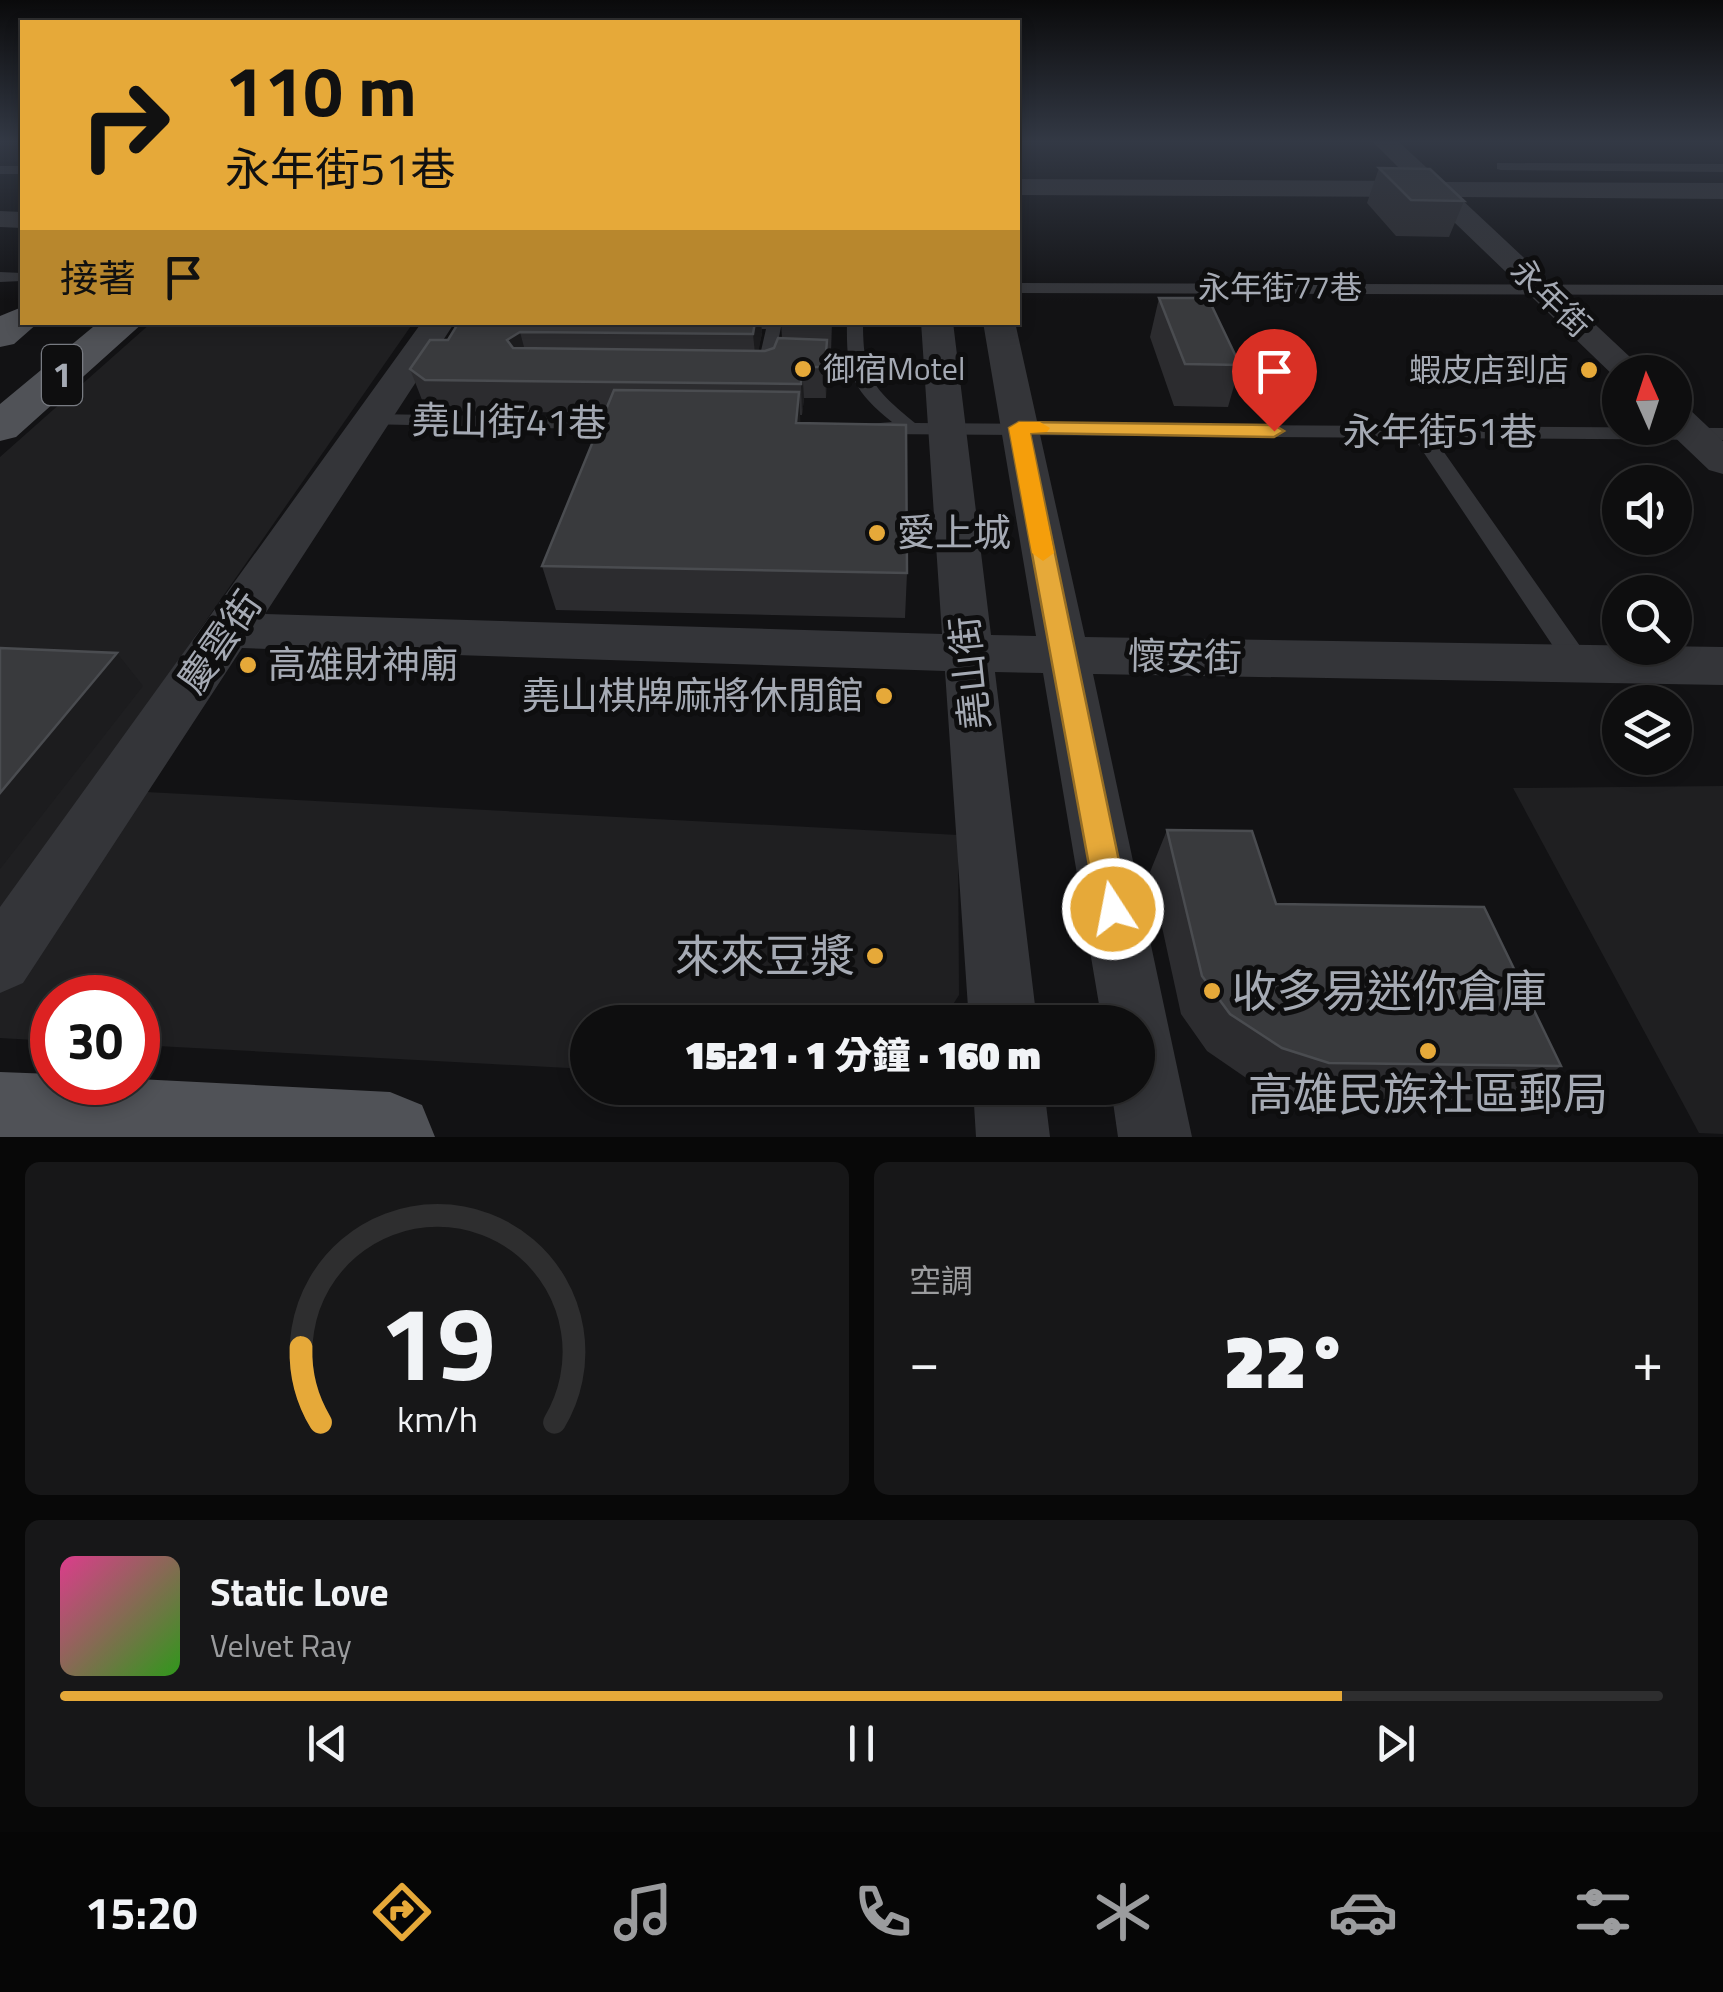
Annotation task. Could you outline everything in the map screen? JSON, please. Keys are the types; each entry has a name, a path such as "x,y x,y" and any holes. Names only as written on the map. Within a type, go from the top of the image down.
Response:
{"main road":[{"path":"0,297 20,281"},
{"name":"1","path":"0,376 64,325"},
{"name":"1","path":"0,427 120,325"},
{"path":"0,1116 390,1137"}],"street":[{"name":"永年街","path":"1441,195 1612,355"},
{"name":"慶雲街","path":"0,961 437,325"},
{"name":"堯山街","path":"938,325 928,428 968,654 1001,1005"},
{"path":"1000,325 1133,1005"},
{"path":"1697,428 1723,462"},
{"name":"懷安街","path":"228,630 968,654 1723,666"},
{"path":"1010,1105 1013,1137"},
{"path":"1151,1105 1156,1137"}],"lane":[{"name":"永年街77巷","path":"1020,288 1723,290"},
{"path":"748,373 768,373 778,360 781,337 775,325"},
{"path":"849,333 846,362 864,389 928,428"},
{"name":"堯山街41巷","path":"372,420 651,424"},
{"path":"850,427 928,428"},
{"name":"永年街51巷","path":"928,428 1420,432 1697,428"},
{"path":"1420,432 1578,663"}],"shaded area":[{"path":"149,325 412,325 89,789 958,835 959,995 953,1005 570,1005 570,1068 160,1046 160,975 30,975 30,1040 0,1038 0,457"},
{"path":"1723,786 1723,1134 1699,1133 1513,788"}],"building":[{"path":"1406,195 1458,195 1464,201 1411,200"},
{"path":"1159,298 1208,298 1240,365 1185,364"},
{"path":"457,325 754,325 753,334 520,332 507,340 513,348 765,351 774,348 778,338 827,340 825,367 802,367 801,384 425,380 410,369 430,340 448,340"},
{"path":"614,390 799,392 796,423 906,425 907,573 542,566"},
{"path":"0,648 117,653 0,793"},
{"path":"1167,830 1252,831 1276,904 1484,907 1561,1066 1329,1063 1282,1048 1230,1014 1202,976"}],"slow traffic":[{"path":"1040,428 1019,428 1043,553"}],"place":[{"name":"御宿Motel","path":"803,369"},
{"name":"蝦皮店到店","path":"1589,370"},
{"name":"愛上城","path":"877,533"},
{"name":"高雄財神廟","path":"248,665"},
{"name":"堯山棋牌麻將休閒館","path":"884,696"},
{"name":"來來豆漿","path":"875,956"},
{"name":"收多易迷你倉庫","path":"1212,991"},
{"name":"高雄民族社區郵局","path":"1428,1051"}],"route":[{"path":"1113,909 1019,428 1274,431"}]}
